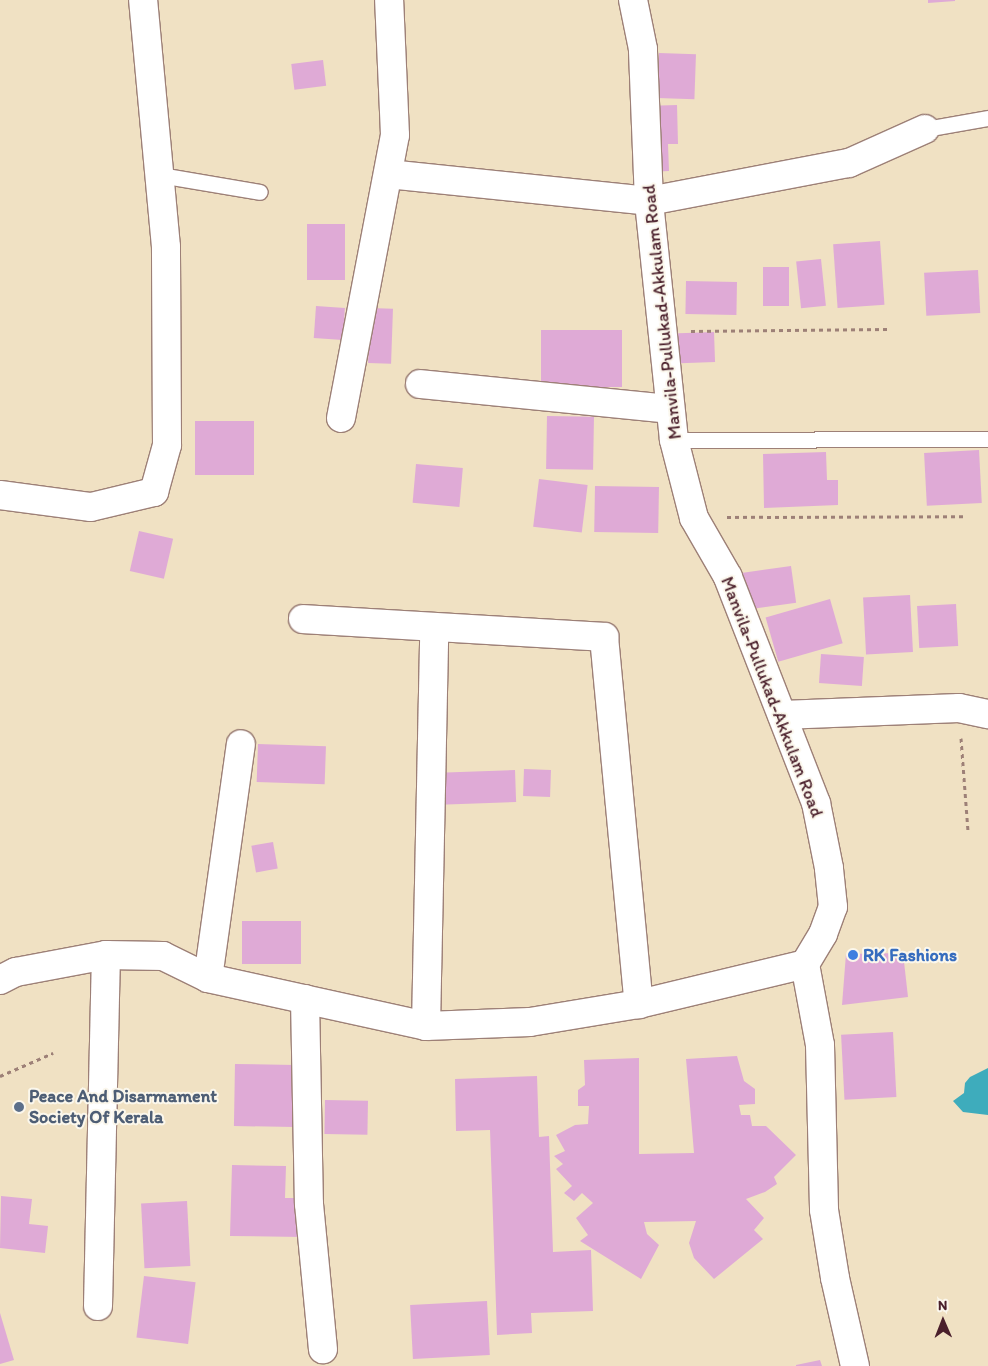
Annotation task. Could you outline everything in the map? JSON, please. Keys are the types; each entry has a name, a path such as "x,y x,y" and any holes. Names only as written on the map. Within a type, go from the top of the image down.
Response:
{"street":[{"path":"0,496 91,507 154,492 167,445 166,247 143,0"},
{"path":"341,418 395,135 389,0"},
{"name":"Manvila-Pullukad-Akkulam Road","path":"632,0 643,49 649,201 660,331 674,440 694,518 728,577 816,804 833,907 823,934 805,964"},
{"path":"388,174 649,201 849,162 926,129"},
{"path":"420,384 670,409"},
{"path":"303,619 604,637 639,1004"},
{"path":"426,1026 434,628"},
{"path":"782,715 959,708 988,714"},
{"path":"208,978 241,744"},
{"path":"0,980 16,972 106,955 163,956 208,978 426,1026 530,1022 639,1004 805,964 820,1045 824,1210 835,1278 855,1366"},
{"path":"98,1306 106,955"},
{"path":"305,999 309,1204 323,1349"}],"lane":[{"path":"926,129 988,118"},
{"path":"160,175 260,192"},
{"path":"674,440 988,439"}],"path":[{"path":"660,331 888,329"},
{"path":"694,518 963,516"},
{"path":"959,708 968,832"},
{"path":"0,1076 53,1053"}],"water":[{"path":"988,1068 988,1115 963,1112 953,1101 964,1093 965,1083 970,1077"}],"building":[{"path":"928,0 955,0 955,1 928,3"},
{"path":"659,53 696,54 694,99 657,98"},
{"path":"323,60 326,86 294,90 291,64"},
{"path":"677,105 678,144 668,144 669,171 649,172 645,106"},
{"path":"307,224 345,224 345,280 307,280"},
{"path":"880,241 884,305 838,308 833,244"},
{"path":"821,259 826,306 801,308 796,262"},
{"path":"763,267 789,267 789,306 763,306"},
{"path":"978,270 980,313 926,316 924,273"},
{"path":"686,281 737,282 736,315 685,314"},
{"path":"316,306 345,308 343,340 314,338"},
{"path":"370,308 393,309 391,364 368,363"},
{"path":"541,330 622,330 622,387 541,387"},
{"path":"714,332 715,362 666,364 665,334"},
{"path":"547,416 594,417 593,470 546,469"},
{"path":"195,421 254,421 254,475 195,475"},
{"path":"979,450 982,503 927,506 924,453"},
{"path":"826,452 827,480 838,480 838,505 764,508 763,454"},
{"path":"416,464 463,468 459,507 413,503"},
{"path":"539,479 588,485 582,533 533,527"},
{"path":"595,486 659,487 658,533 594,532"},
{"path":"139,531 173,539 164,579 130,571"},
{"path":"791,566 796,603 747,610 741,573"},
{"path":"910,595 913,652 866,654 863,597"},
{"path":"830,599 843,643 778,662 766,617"},
{"path":"956,604 958,646 919,648 917,606"},
{"path":"821,654 864,657 862,686 819,683"},
{"path":"258,744 326,746 325,784 257,782"},
{"path":"524,769 551,770 550,797 523,796"},
{"path":"515,770 516,802 440,805 439,773"},
{"path":"273,842 278,869 256,872 251,846"},
{"path":"242,921 301,921 301,964 242,964"},
{"path":"903,953 908,997 842,1005 846,954"},
{"path":"893,1032 896,1097 844,1100 841,1035"},
{"path":"737,1056 744,1081 755,1089 755,1104 739,1105 741,1115 750,1115 752,1126 766,1126 796,1155 774,1177 777,1184 765,1192 746,1199 764,1218 754,1230 763,1239 714,1279 694,1258 689,1243 696,1221 644,1222 647,1234 659,1245 641,1279 580,1241 588,1235 576,1218 593,1203 582,1193 574,1201 564,1193 572,1186 556,1169 563,1164 554,1156 565,1151 556,1135 575,1125 588,1124 589,1106 578,1106 578,1090 585,1085 584,1060 639,1058 639,1154 694,1153 686,1059"},
{"path":"235,1064 295,1065 294,1127 234,1126"},
{"path":"537,1076 539,1137 549,1136 553,1252 591,1250 593,1311 531,1313 532,1333 497,1335 490,1130 456,1131 455,1079"},
{"path":"325,1100 368,1101 367,1135 324,1134"},
{"path":"232,1165 286,1166 285,1198 303,1198 302,1237 230,1236"},
{"path":"1,1196 32,1199 29,1224 48,1226 45,1253 0,1248"},
{"path":"187,1201 190,1266 144,1268 141,1203"},
{"path":"144,1276 196,1282 188,1344 136,1338"},
{"path":"487,1301 490,1355 413,1359 410,1305"},
{"path":"0,1313 14,1360 0,1364"},
{"path":"820,1360 822,1366 796,1366 796,1365"}],"place":[{"name":"RK Fashions","path":"853,955"},
{"name":"Peace And Disarmament Society Of Kerala","path":"19,1107"}]}
